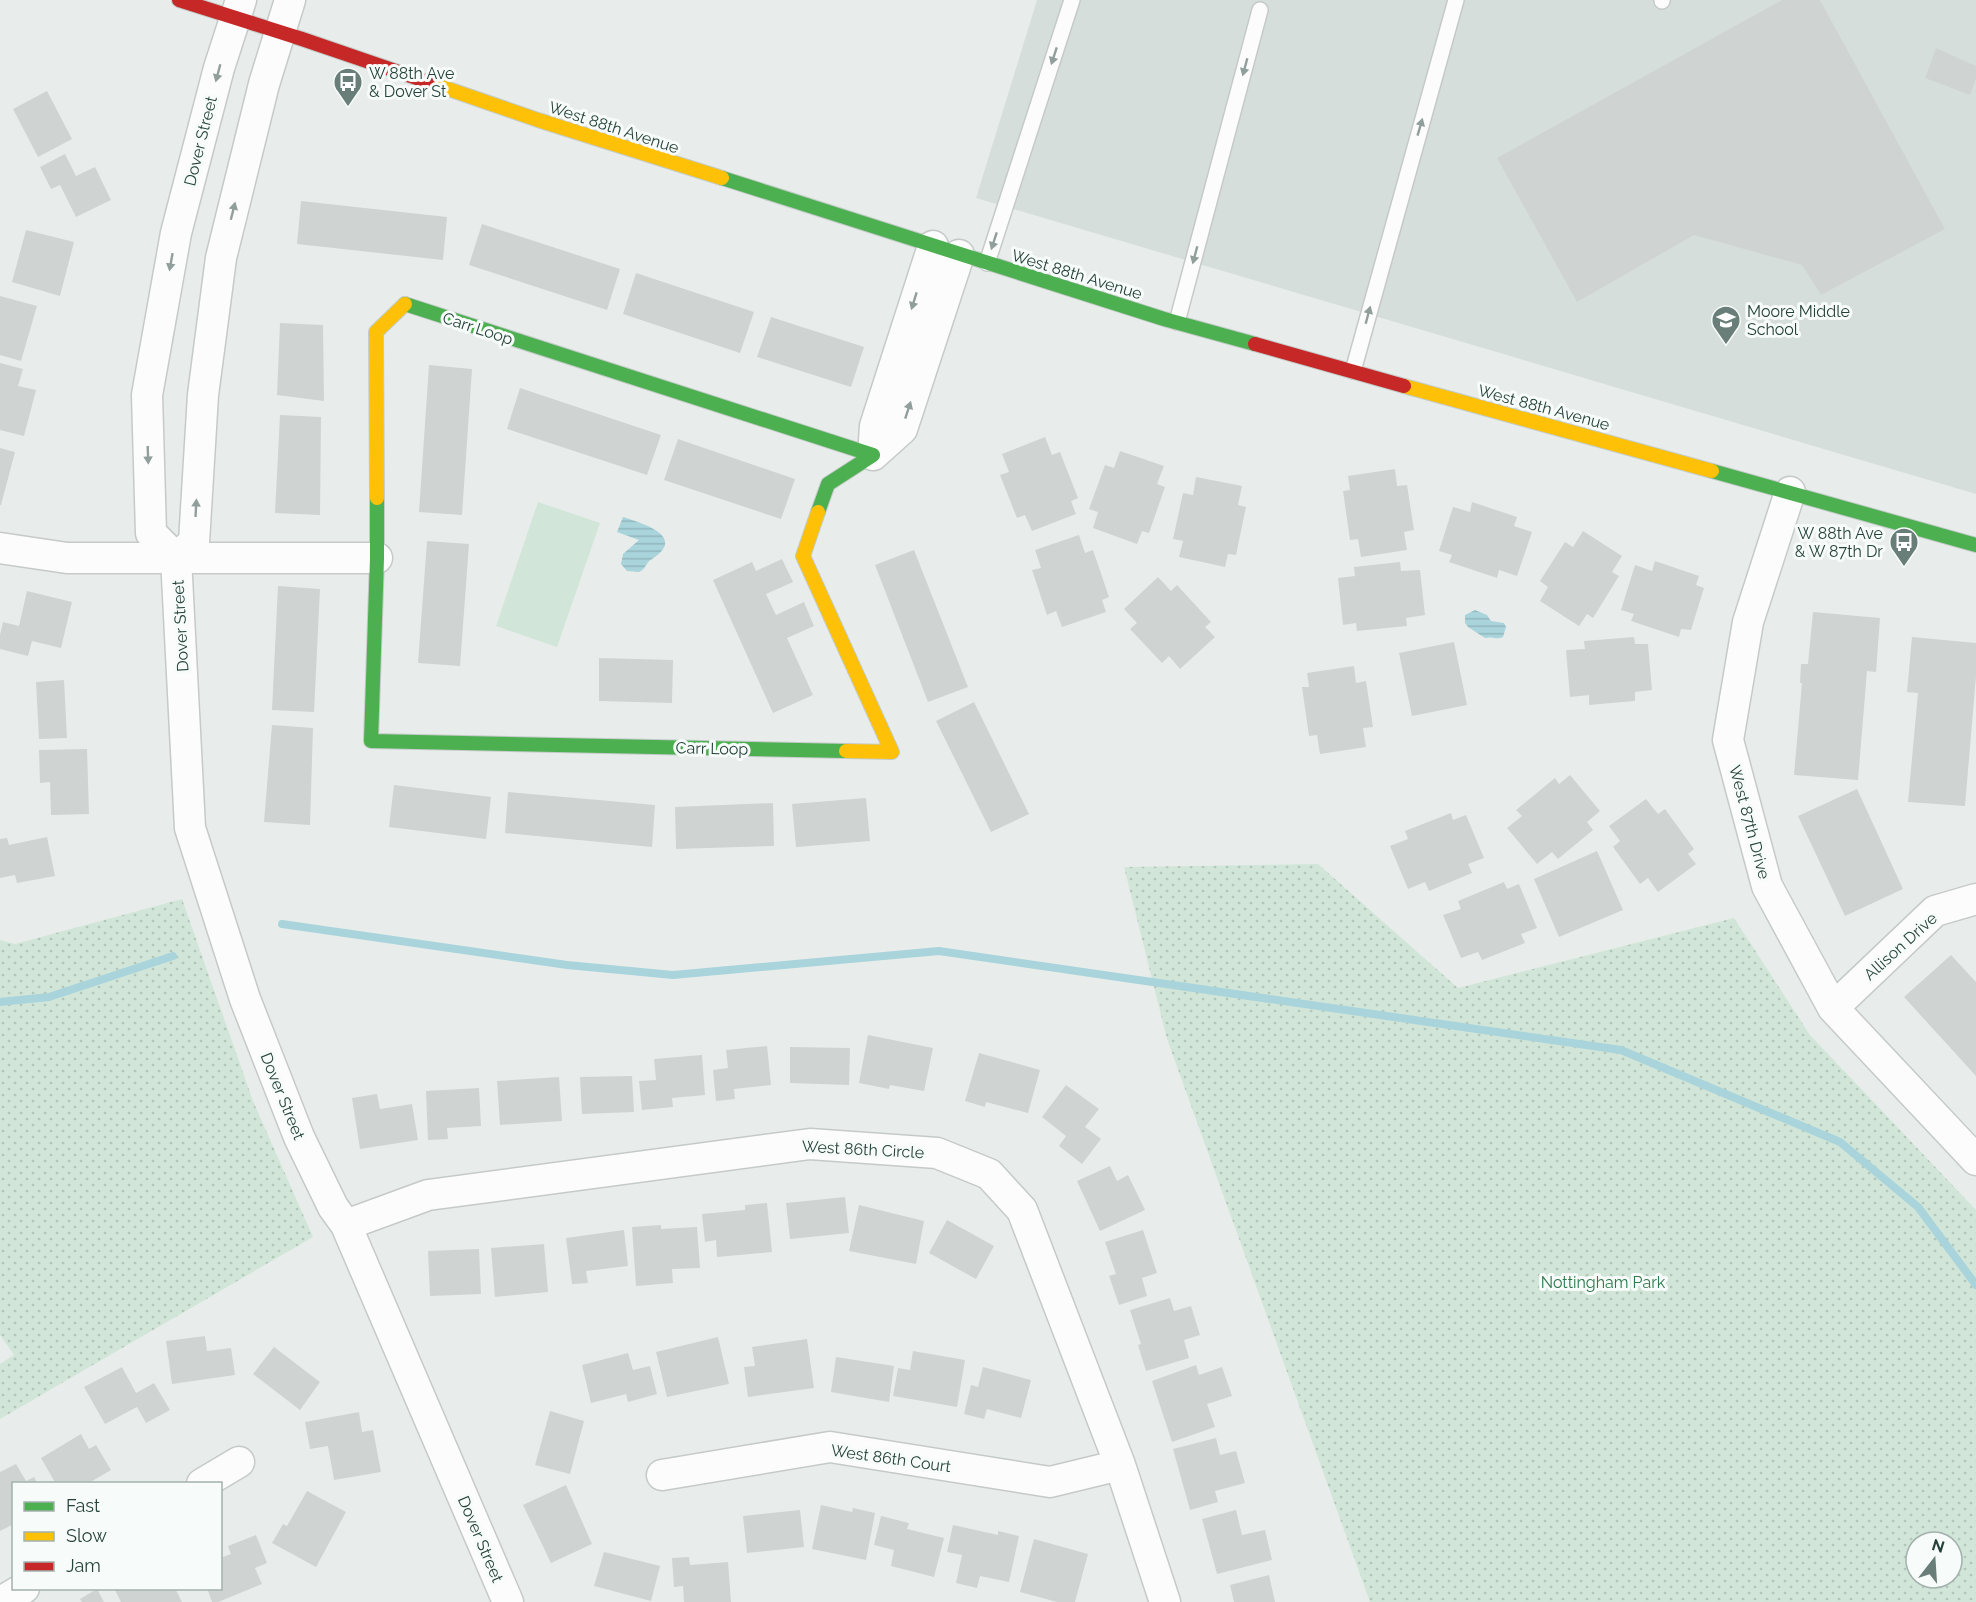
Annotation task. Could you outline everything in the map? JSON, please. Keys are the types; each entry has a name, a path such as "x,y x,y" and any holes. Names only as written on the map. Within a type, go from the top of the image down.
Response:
{"main road":[{"name":"West 88th Avenue","path":"179,0 238,9 280,32 538,120 1177,322 1976,546"},
{"name":"Carr Loop","path":"405,304 873,455 828,484 803,556 892,752 371,741 377,558 376,332 405,304"}],"street":[{"name":"Dover Street","path":"170,558 194,542 203,395 221,258 261,93 290,0"},
{"name":"Dover Street","path":"238,9 219,68 176,233 147,395 151,533 170,558 190,828 245,999 291,1116 333,1207 346,1225 508,1602"},
{"name":"Carr Loop","path":"873,455 902,429 946,250"},
{"name":"West 87th Drive","path":"1790,492 1748,622 1728,740 1767,886 1833,1008 1976,1160"},
{"path":"0,548 67,558 377,558"},
{"name":"Allison Drive","path":"1833,1008 1935,911 1976,899"},
{"name":"West 86th Circle","path":"346,1225 428,1195 810,1144 937,1153 989,1174 1023,1210 1120,1465 1165,1602"},
{"name":"West 86th Court","path":"662,1475 830,1447 1050,1482 1120,1465"},
{"path":"205,1482 239,1462"},
{"path":"1,1602 21,1590"}],"lane":[{"path":"987,263 1072,0"},
{"path":"1353,371 1456,0"},
{"path":"1177,322 1260,10"}],"shaded area":[{"name":"Moore Middle School","path":"1037,0 1976,0 1976,494 976,198"}],"green space":[{"path":"538,502 600,523 557,647 496,626"},
{"name":"Nottingham Park","path":"1318,864 1458,988 1734,918 1810,1035 1976,1210 1976,1602 1370,1602 1167,1039 1124,867"},
{"path":"182,899 253,1101 313,1237 0,1419 0,1364 14,1355 0,1335 0,940 15,944"}],"water":[{"path":"623,517 650,527 663,537 665,544 662,551 639,572 627,571 621,564 623,554 639,540 617,532"},
{"path":"1475,610 1487,615 1491,621 1504,623 1506,627 1503,637 1485,638 1468,627 1465,623 1465,615"}],"building":[{"path":"1782,0 1820,0 1945,229 1821,295 1802,265 1694,235 1577,302 1497,158"},
{"path":"1936,48 1976,66 1976,78 1970,95 1925,78"},
{"path":"47,91 72,139 38,157 13,109"},
{"path":"65,154 76,176 95,167 111,200 76,217 60,185 51,189 40,167"},
{"path":"301,201 447,217 443,260 297,244"},
{"path":"482,224 620,269 607,310 469,265"},
{"path":"26,230 74,242 60,296 12,282"},
{"path":"636,273 754,312 740,353 623,314"},
{"path":"0,296 37,306 21,361 0,355"},
{"path":"771,317 864,347 851,387 757,357"},
{"path":"280,323 323,325 324,401 277,395"},
{"path":"0,363 23,369 18,386 36,390 24,436 0,430"},
{"path":"429,365 472,369 462,515 419,512"},
{"path":"520,388 661,435 647,475 507,429"},
{"path":"280,415 321,417 320,515 275,513"},
{"path":"1045,437 1052,455 1060,452 1078,498 1071,501 1076,514 1032,531 1025,515 1017,518 1000,475 1009,472 1002,454"},
{"path":"678,439 795,479 781,519 664,480"},
{"path":"0,448 15,452 1,505 0,505"},
{"path":"1120,451 1164,466 1157,484 1165,487 1149,533 1142,531 1137,544 1093,528 1098,512 1089,509 1105,465 1114,468"},
{"path":"1395,469 1397,486 1407,485 1414,530 1404,532 1407,550 1361,557 1358,539 1350,540 1343,491 1350,490 1348,476"},
{"path":"1196,477 1242,486 1238,505 1246,507 1236,555 1228,554 1225,567 1179,557 1183,541 1173,539 1183,493 1193,495"},
{"path":"1472,502 1517,517 1514,526 1532,532 1517,576 1499,570 1497,578 1449,562 1452,555 1439,551 1453,507 1470,512"},
{"path":"1583,531 1622,556 1612,572 1619,576 1593,618 1587,614 1579,626 1540,601 1548,587 1540,581 1565,542 1573,547"},
{"path":"1079,535 1085,553 1093,550 1109,597 1102,600 1106,612 1062,627 1056,611 1047,615 1032,570 1041,568 1035,550"},
{"path":"427,541 469,544 460,666 418,663"},
{"path":"914,550 968,687 928,702 875,565"},
{"path":"782,559 793,582 766,594 776,615 804,602 814,626 787,638 813,695 773,713 713,580 752,562 756,571"},
{"path":"1655,561 1699,576 1696,585 1704,588 1691,630 1681,629 1679,637 1631,621 1634,614 1621,610 1635,565 1652,571"},
{"path":"1400,562 1401,571 1420,570 1425,615 1406,618 1407,626 1357,631 1356,623 1343,625 1338,578 1355,576 1354,567"},
{"path":"1158,577 1171,591 1177,585 1211,622 1205,627 1215,637 1180,669 1169,656 1162,663 1130,629 1137,623 1124,609"},
{"path":"278,586 320,589 314,712 272,710"},
{"path":"27,591 72,602 61,648 32,641 28,656 0,649 3,622 19,626"},
{"path":"1813,612 1880,618 1876,672 1867,671 1858,780 1794,775 1802,683 1800,683 1801,664 1808,664"},
{"path":"1634,637 1635,644 1648,644 1652,690 1635,692 1635,701 1589,705 1589,695 1570,697 1566,650 1585,649 1584,641"},
{"path":"1912,637 1976,643 1976,676 1965,806 1908,802 1918,693 1907,692"},
{"path":"1454,642 1467,705 1412,716 1399,653"},
{"path":"599,658 673,660 672,703 599,701"},
{"path":"1354,666 1356,683 1366,681 1373,727 1363,728 1366,747 1320,754 1317,735 1309,736 1302,687 1309,687 1307,673"},
{"path":"64,680 67,738 39,739 36,682"},
{"path":"974,702 1029,814 991,832 936,721"},
{"path":"272,725 313,728 310,825 264,822"},
{"path":"87,749 89,814 51,815 50,782 40,783 39,750"},
{"path":"1570,775 1600,811 1587,822 1593,830 1558,859 1552,852 1537,864 1507,828 1522,816 1516,810 1555,778 1559,784"},
{"path":"394,785 491,797 486,839 389,827"},
{"path":"1857,789 1903,889 1845,916 1798,816"},
{"path":"508,792 655,805 652,847 505,833"},
{"path":"866,798 870,841 796,847 792,804"},
{"path":"1646,799 1658,814 1665,809 1694,849 1688,854 1696,864 1658,892 1648,878 1640,884 1613,847 1620,841 1609,826"},
{"path":"773,803 774,846 676,849 675,807"},
{"path":"1451,813 1453,820 1466,815 1484,858 1468,864 1472,873 1429,891 1425,882 1408,889 1390,846 1408,839 1405,831"},
{"path":"47,837 55,876 17,883 15,875 0,878 0,839 7,838 9,845"},
{"path":"1597,851 1623,910 1559,937 1534,879"},
{"path":"1504,882 1507,889 1519,884 1537,928 1521,934 1525,943 1482,960 1478,952 1461,958 1443,915 1461,909 1458,901"},
{"path":"1951,955 1976,982 1976,1076 1904,997"},
{"path":"868,1035 933,1048 924,1091 890,1085 889,1089 859,1083"},
{"path":"767,1046 771,1085 734,1089 735,1099 716,1101 713,1070 728,1068 726,1050"},
{"path":"790,1047 850,1048 849,1085 790,1083"},
{"path":"979,1053 1040,1070 1028,1113 986,1102 985,1107 965,1101"},
{"path":"702,1055 705,1095 672,1098 673,1107 642,1110 639,1081 656,1080 654,1059"},
{"path":"632,1076 634,1112 582,1114 580,1077"},
{"path":"559,1077 562,1121 500,1125 497,1081"},
{"path":"1066,1085 1099,1109 1085,1127 1101,1139 1082,1164 1059,1146 1066,1136 1042,1117"},
{"path":"479,1088 481,1126 447,1128 448,1139 428,1140 426,1091"},
{"path":"377,1094 380,1109 412,1104 418,1140 360,1149 352,1098"},
{"path":"1110,1166 1117,1181 1128,1175 1145,1210 1100,1231 1077,1181"},
{"path":"845,1197 849,1233 790,1239 786,1203"},
{"path":"767,1203 772,1252 717,1257 716,1240 705,1242 702,1214 745,1210 745,1205"},
{"path":"859,1205 924,1221 916,1264 849,1251"},
{"path":"947,1220 994,1246 976,1279 929,1253"},
{"path":"661,1225 661,1229 697,1227 700,1268 672,1269 673,1283 636,1286 632,1227"},
{"path":"624,1230 628,1266 586,1271 588,1283 572,1284 566,1238"},
{"path":"1143,1230 1157,1273 1142,1278 1147,1296 1119,1305 1109,1276 1116,1274 1105,1242"},
{"path":"544,1244 548,1292 495,1297 491,1248"},
{"path":"479,1249 481,1294 430,1296 428,1251"},
{"path":"1170,1298 1174,1311 1191,1306 1200,1335 1184,1340 1189,1358 1146,1371 1138,1345 1141,1344 1130,1310"},
{"path":"205,1336 207,1351 231,1348 235,1375 172,1384 166,1341"},
{"path":"718,1337 729,1384 667,1397 656,1352"},
{"path":"807,1339 814,1388 748,1397 744,1367 755,1366 752,1347"},
{"path":"274,1347 320,1382 300,1410 253,1374"},
{"path":"913,1351 965,1360 957,1407 893,1396 898,1368 910,1370"},
{"path":"628,1353 633,1370 650,1366 657,1394 628,1402 626,1394 591,1403 582,1365"},
{"path":"836,1357 894,1366 889,1402 831,1392"},
{"path":"1196,1365 1199,1375 1222,1367 1232,1396 1207,1404 1215,1427 1172,1442 1152,1381"},
{"path":"122,1367 136,1393 154,1383 170,1410 146,1423 137,1407 105,1424 84,1387"},
{"path":"983,1367 1031,1380 1021,1418 987,1409 984,1419 964,1414 971,1385 978,1387"},
{"path":"550,1411 584,1421 570,1474 535,1465"},
{"path":"359,1412 362,1432 373,1430 381,1472 334,1480 328,1446 310,1449 305,1422"},
{"path":"81,1434 89,1449 96,1445 111,1470 90,1482 55,1482 41,1458"},
{"path":"1216,1438 1220,1455 1236,1451 1245,1483 1215,1491 1218,1502 1190,1510 1173,1449"},
{"path":"16,1464 26,1481 34,1477 37,1482 12,1482 12,1525 0,1531 0,1472"},
{"path":"566,1485 592,1544 551,1563 523,1505"},
{"path":"307,1491 346,1512 316,1567 272,1543 283,1524 287,1526"},
{"path":"821,1505 852,1512 853,1508 875,1513 866,1560 812,1549"},
{"path":"800,1510 804,1547 747,1553 743,1516"},
{"path":"1236,1510 1242,1535 1265,1530 1272,1560 1217,1574 1202,1519"},
{"path":"881,1516 909,1523 907,1529 944,1538 934,1577 891,1566 894,1550 874,1545"},
{"path":"953,1525 998,1535 998,1531 1019,1536 1009,1582 980,1576 977,1588 956,1583 962,1555 947,1552"},
{"path":"256,1535 267,1563 255,1568 262,1584 218,1602 212,1602 208,1590 222,1590 222,1557 231,1554 228,1546"},
{"path":"1034,1539 1088,1554 1075,1602 1057,1602 1020,1592"},
{"path":"604,1552 660,1566 651,1601 594,1586"},
{"path":"689,1557 690,1565 728,1562 731,1602 684,1602 683,1586 674,1587 672,1558"},
{"path":"1269,1575 1275,1602 1234,1602 1230,1585"},
{"path":"98,1590 104,1602 82,1602 80,1599"},
{"path":"115,1590 176,1590 182,1602 121,1602"}],"waterway":[{"path":"282,924 567,965 673,975 939,951 1621,1050 1840,1142 1918,1207 1976,1285"},
{"path":"0,1002 49,997 173,956"}],"traffic: fast":[{"path":"722,178 1164,319 1255,344"},
{"path":"405,304 873,455 828,484 818,512"},
{"path":"1712,471 1976,545"},
{"path":"377,498 371,741 846,751"}],"traffic: slow":[{"path":"428,82 538,120 722,178"},
{"path":"377,498 376,332 405,304"},
{"path":"1404,386 1712,471"},
{"path":"818,512 803,556 892,752 846,751"}],"traffic: jam":[{"path":"179,0 428,82"},
{"path":"1255,344 1404,386"}],"place":[{"name":"W 88th Ave & Dover St","path":"348,108"},
{"name":"Moore Middle School","path":"1726,346"},
{"name":"W 88th Ave & W 87th Dr","path":"1904,568"}]}
